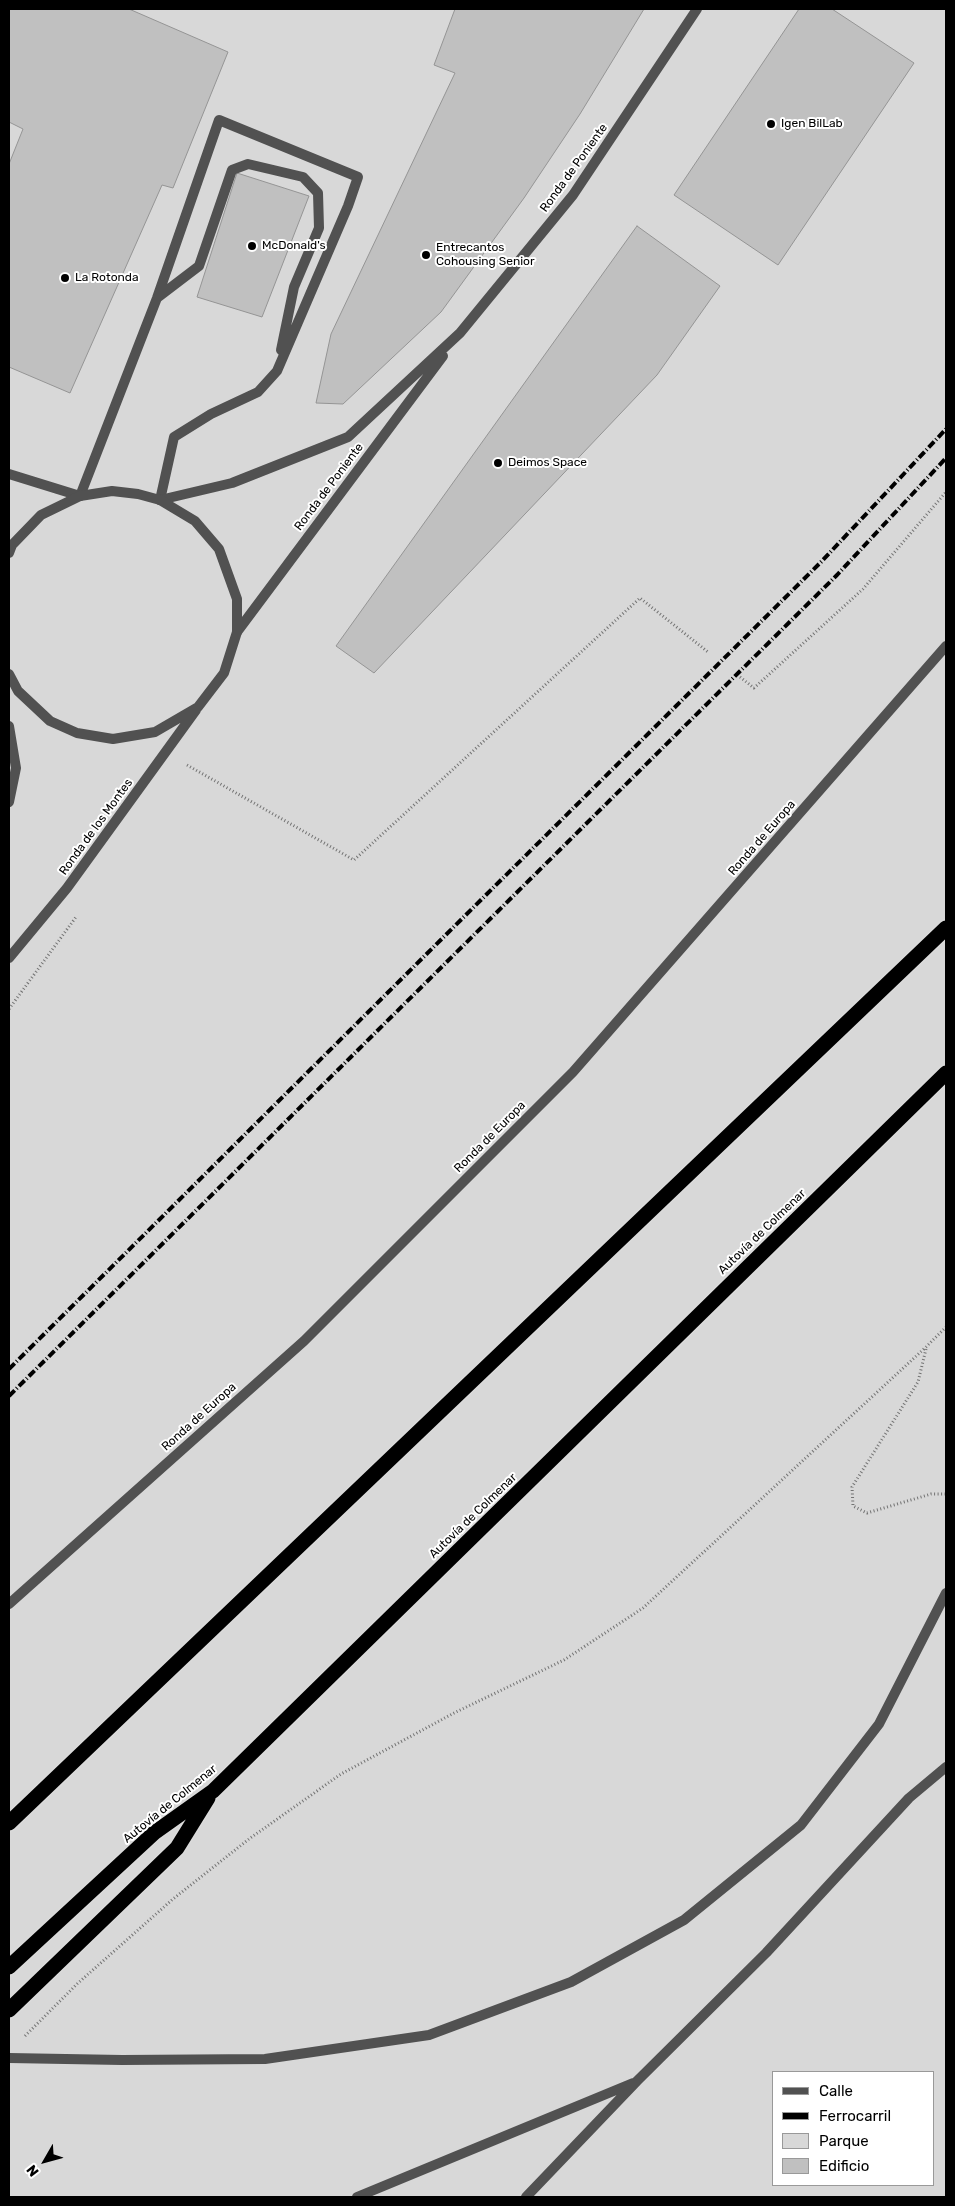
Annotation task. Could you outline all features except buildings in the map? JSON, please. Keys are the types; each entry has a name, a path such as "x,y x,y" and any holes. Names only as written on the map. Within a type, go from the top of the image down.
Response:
{"highway":[{"path":"9,1823 946,928"},
{"name":"Autovía de Colmenar","path":"9,1967 154,1833 213,1791 946,1073"},
{"path":"9,2010 177,1848 213,1791"}],"street":[{"name":"Ronda de Poniente","path":"237,632 460,333 573,195 698,9"},
{"path":"80,496 157,298 219,120 358,177 348,206 277,371 258,392 212,414 174,437 160,500"},
{"path":"157,298 199,266 232,170 248,164 303,177 318,193 319,228 294,287 277,371"},
{"name":"Ronda de Poniente","path":"160,500 232,483 348,437 460,333"},
{"path":"9,474 80,496"},
{"path":"9,553 12,545 41,516 80,496 112,491 138,494 160,500 195,521 219,549 237,599 237,632"},
{"name":"Ronda de los Montes","path":"9,958 67,888 224,673 237,632"},
{"name":"Ronda de Europa","path":"9,1604 304,1341 573,1072 946,646"},
{"path":"9,674 18,691 50,721 77,733 113,738 155,732 198,707"},
{"path":"9,726 16,768 9,802"},
{"path":"9,2058 122,2060 266,2059 428,2035 571,1982 684,1920 801,1824 879,1724 946,1593"},
{"path":"526,2197 636,2081 766,1953 909,1798 946,1767"},
{"path":"357,2197 636,2081"}],"path":[{"path":"740,677 754,688 863,589 946,492"},
{"path":"188,764 354,860 640,598 708,652"},
{"path":"9,1009 78,914"},
{"path":"22,2039 77,1984 173,1900 249,1839 341,1774 454,1713 564,1660 643,1608 926,1348 946,1327"},
{"path":"926,1348 918,1382 852,1487 854,1506 867,1513 931,1494 946,1494"}],"green space":[{"path":"9,9 946,9 946,2197 9,2197"}],"railway":[{"path":"9,1369 822,561 946,429"},
{"path":"9,1396 837,575 946,458"}],"place":[{"name":"Igen BilLab","path":"771,124"},
{"name":"McDonald's","path":"252,246"},
{"name":"Entrecantos Cohousing Senior","path":"426,255"},
{"name":"La Rotonda","path":"65,278"},
{"name":"Deimos Space","path":"498,463"}]}
